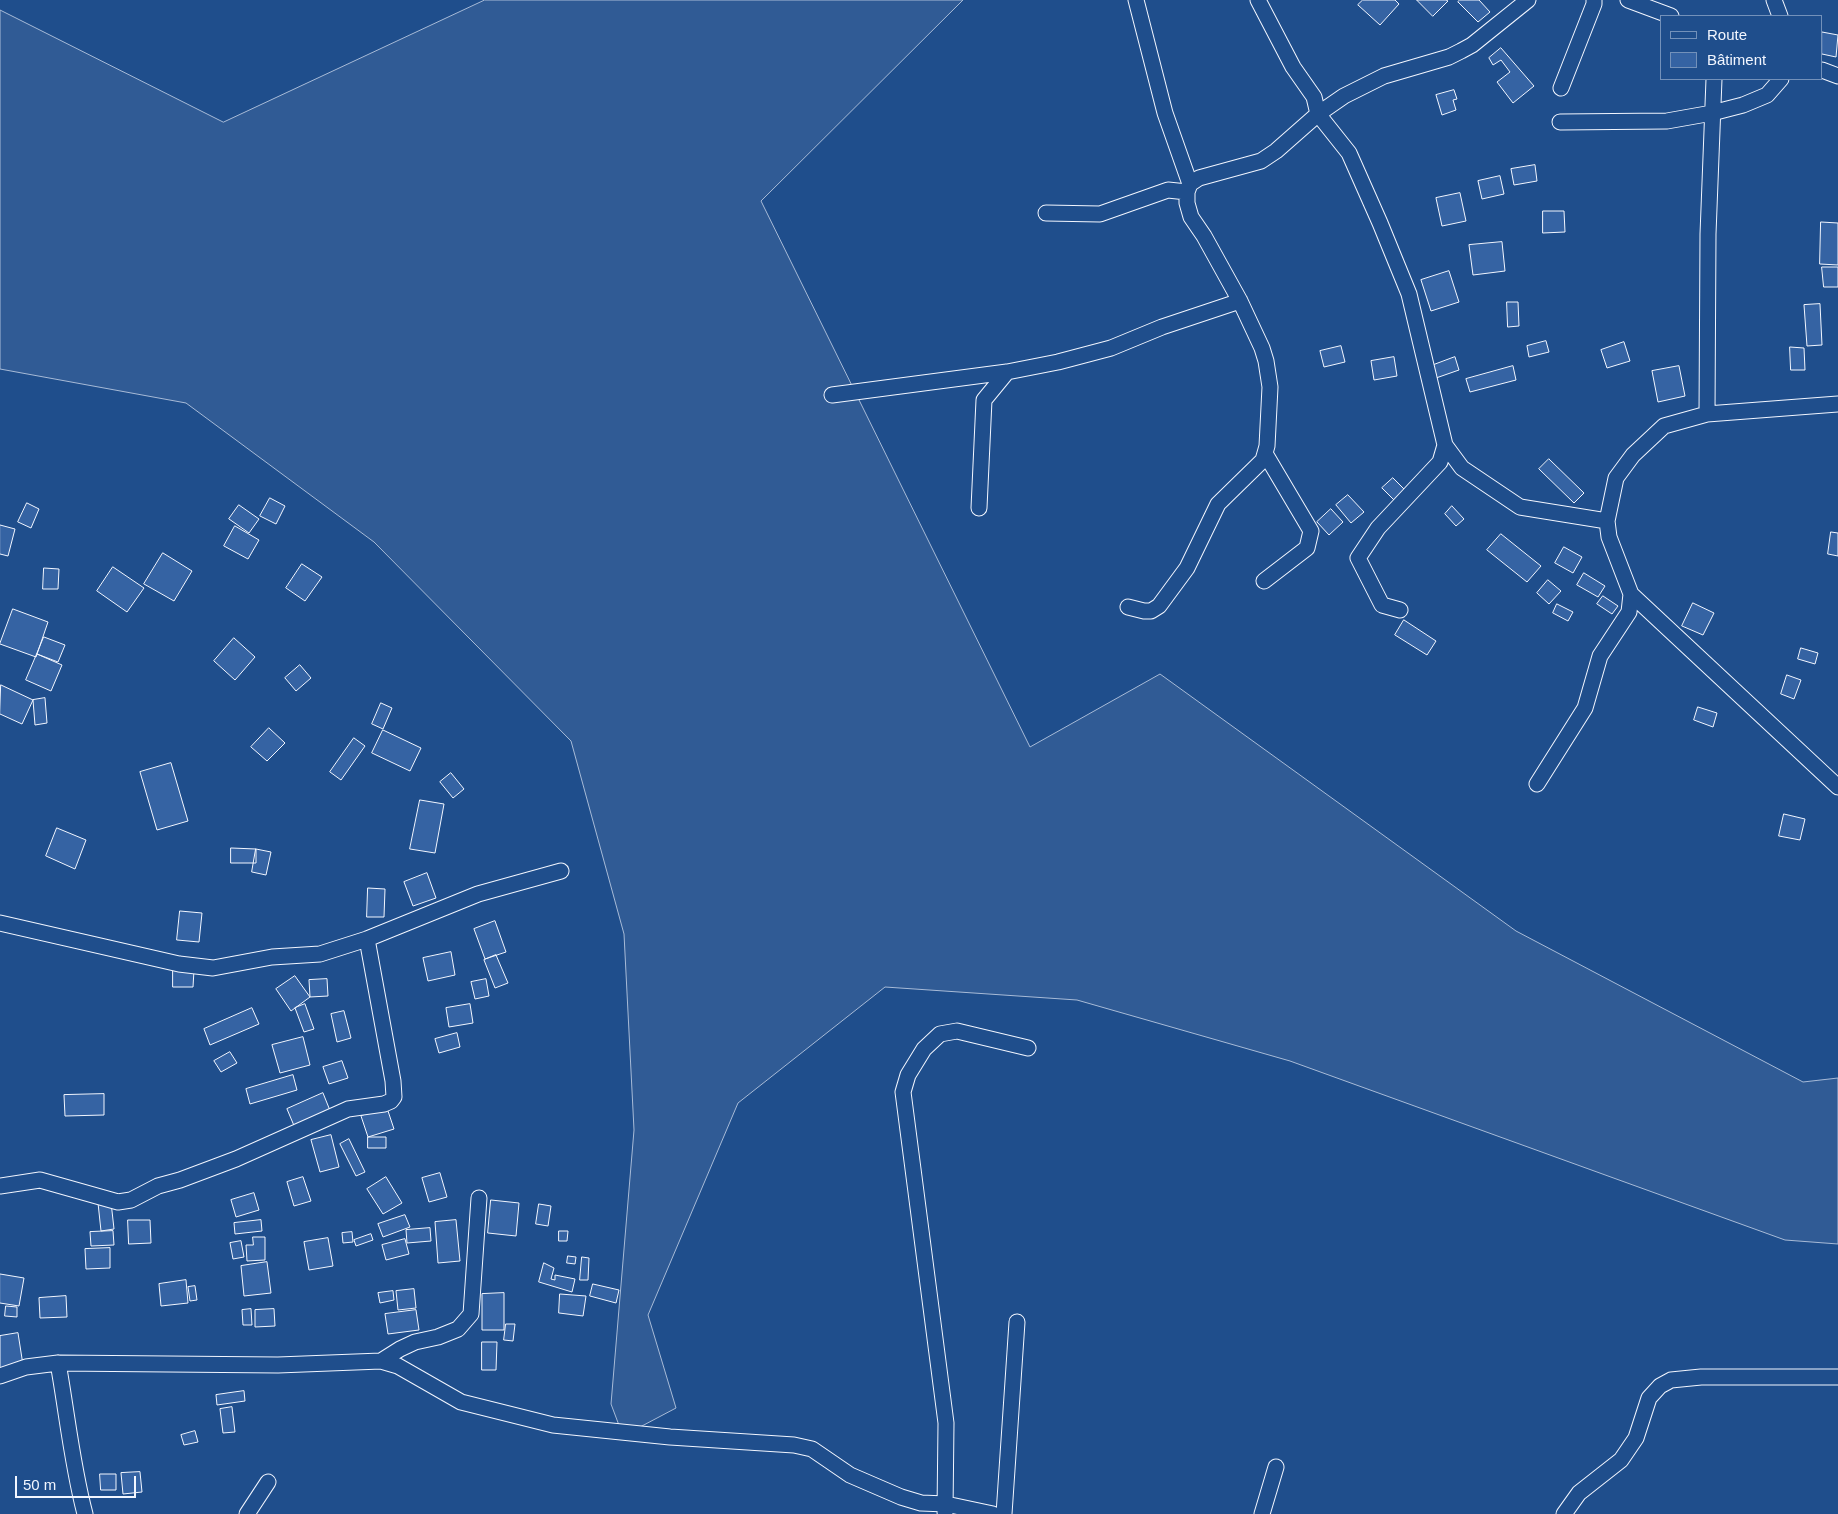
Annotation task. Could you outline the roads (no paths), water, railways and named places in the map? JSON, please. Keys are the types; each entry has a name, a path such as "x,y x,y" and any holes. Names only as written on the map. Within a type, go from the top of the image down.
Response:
{"street":[{"path":"1136,0 1165,113 1189,188 1187,203 1191,217 1204,236 1240,300 1266,361 1270,386 1266,455 1311,531 1307,548 1264,581"},
{"path":"1258,0 1293,67 1314,97 1318,114 1349,153 1409,294 1446,445 1462,468 1520,507 1607,521"},
{"path":"1046,213 1100,214 1168,190 1189,188 1200,178 1261,161 1276,151 1318,114 1344,96 1384,76 1449,57 1461,51 1472,45 1528,0"},
{"path":"1561,88 1594,0"},
{"path":"1628,0 1668,15"},
{"path":"1774,0 1780,15"},
{"path":"1823,70 1838,76"},
{"path":"1707,414 1708,234 1714,80"},
{"path":"1560,122 1667,120 1712,113 1743,106 1767,95 1780,80"},
{"path":"832,395 1007,372 1058,362 1111,348 1162,327 1240,300"},
{"path":"979,508 984,400 1007,372"},
{"path":"1838,404 1707,414 1664,426 1633,455 1616,478 1607,521 1609,537 1632,594 1838,787"},
{"path":"1400,610 1382,606 1358,558 1378,528 1440,462 1446,445"},
{"path":"1128,607 1151,611 1160,606 1187,568 1221,499 1248,476 1266,455"},
{"path":"1537,784 1585,708 1600,656 1628,612 1632,594"},
{"path":"0,923 180,964 213,968 272,957 320,954 367,939 478,894 560,871"},
{"path":"0,1186 40,1180 118,1202 131,1200 158,1186 180,1180 236,1159 348,1109 384,1104 391,1101 394,1096 393,1081 367,939"},
{"path":"945,1509 946,1423 903,1092 908,1075 924,1049 940,1034 957,1031 1028,1048"},
{"path":"381,1361 414,1342 458,1330 472,1314 479,1198"},
{"path":"1004,1514 1017,1322"},
{"path":"0,1376 26,1367 58,1363 278,1365 381,1361 398,1366 461,1402 553,1425 670,1437 794,1445 812,1449 850,1475 901,1497 945,1509 993,1514"},
{"path":"58,1363 72,1443 75,1476 85,1514"},
{"path":"1564,1514 1579,1493 1622,1460 1636,1438 1649,1398 1660,1386 1671,1380 1701,1376 1838,1377"},
{"path":"1262,1514 1276,1467"},
{"path":"247,1514 268,1482"}]}
